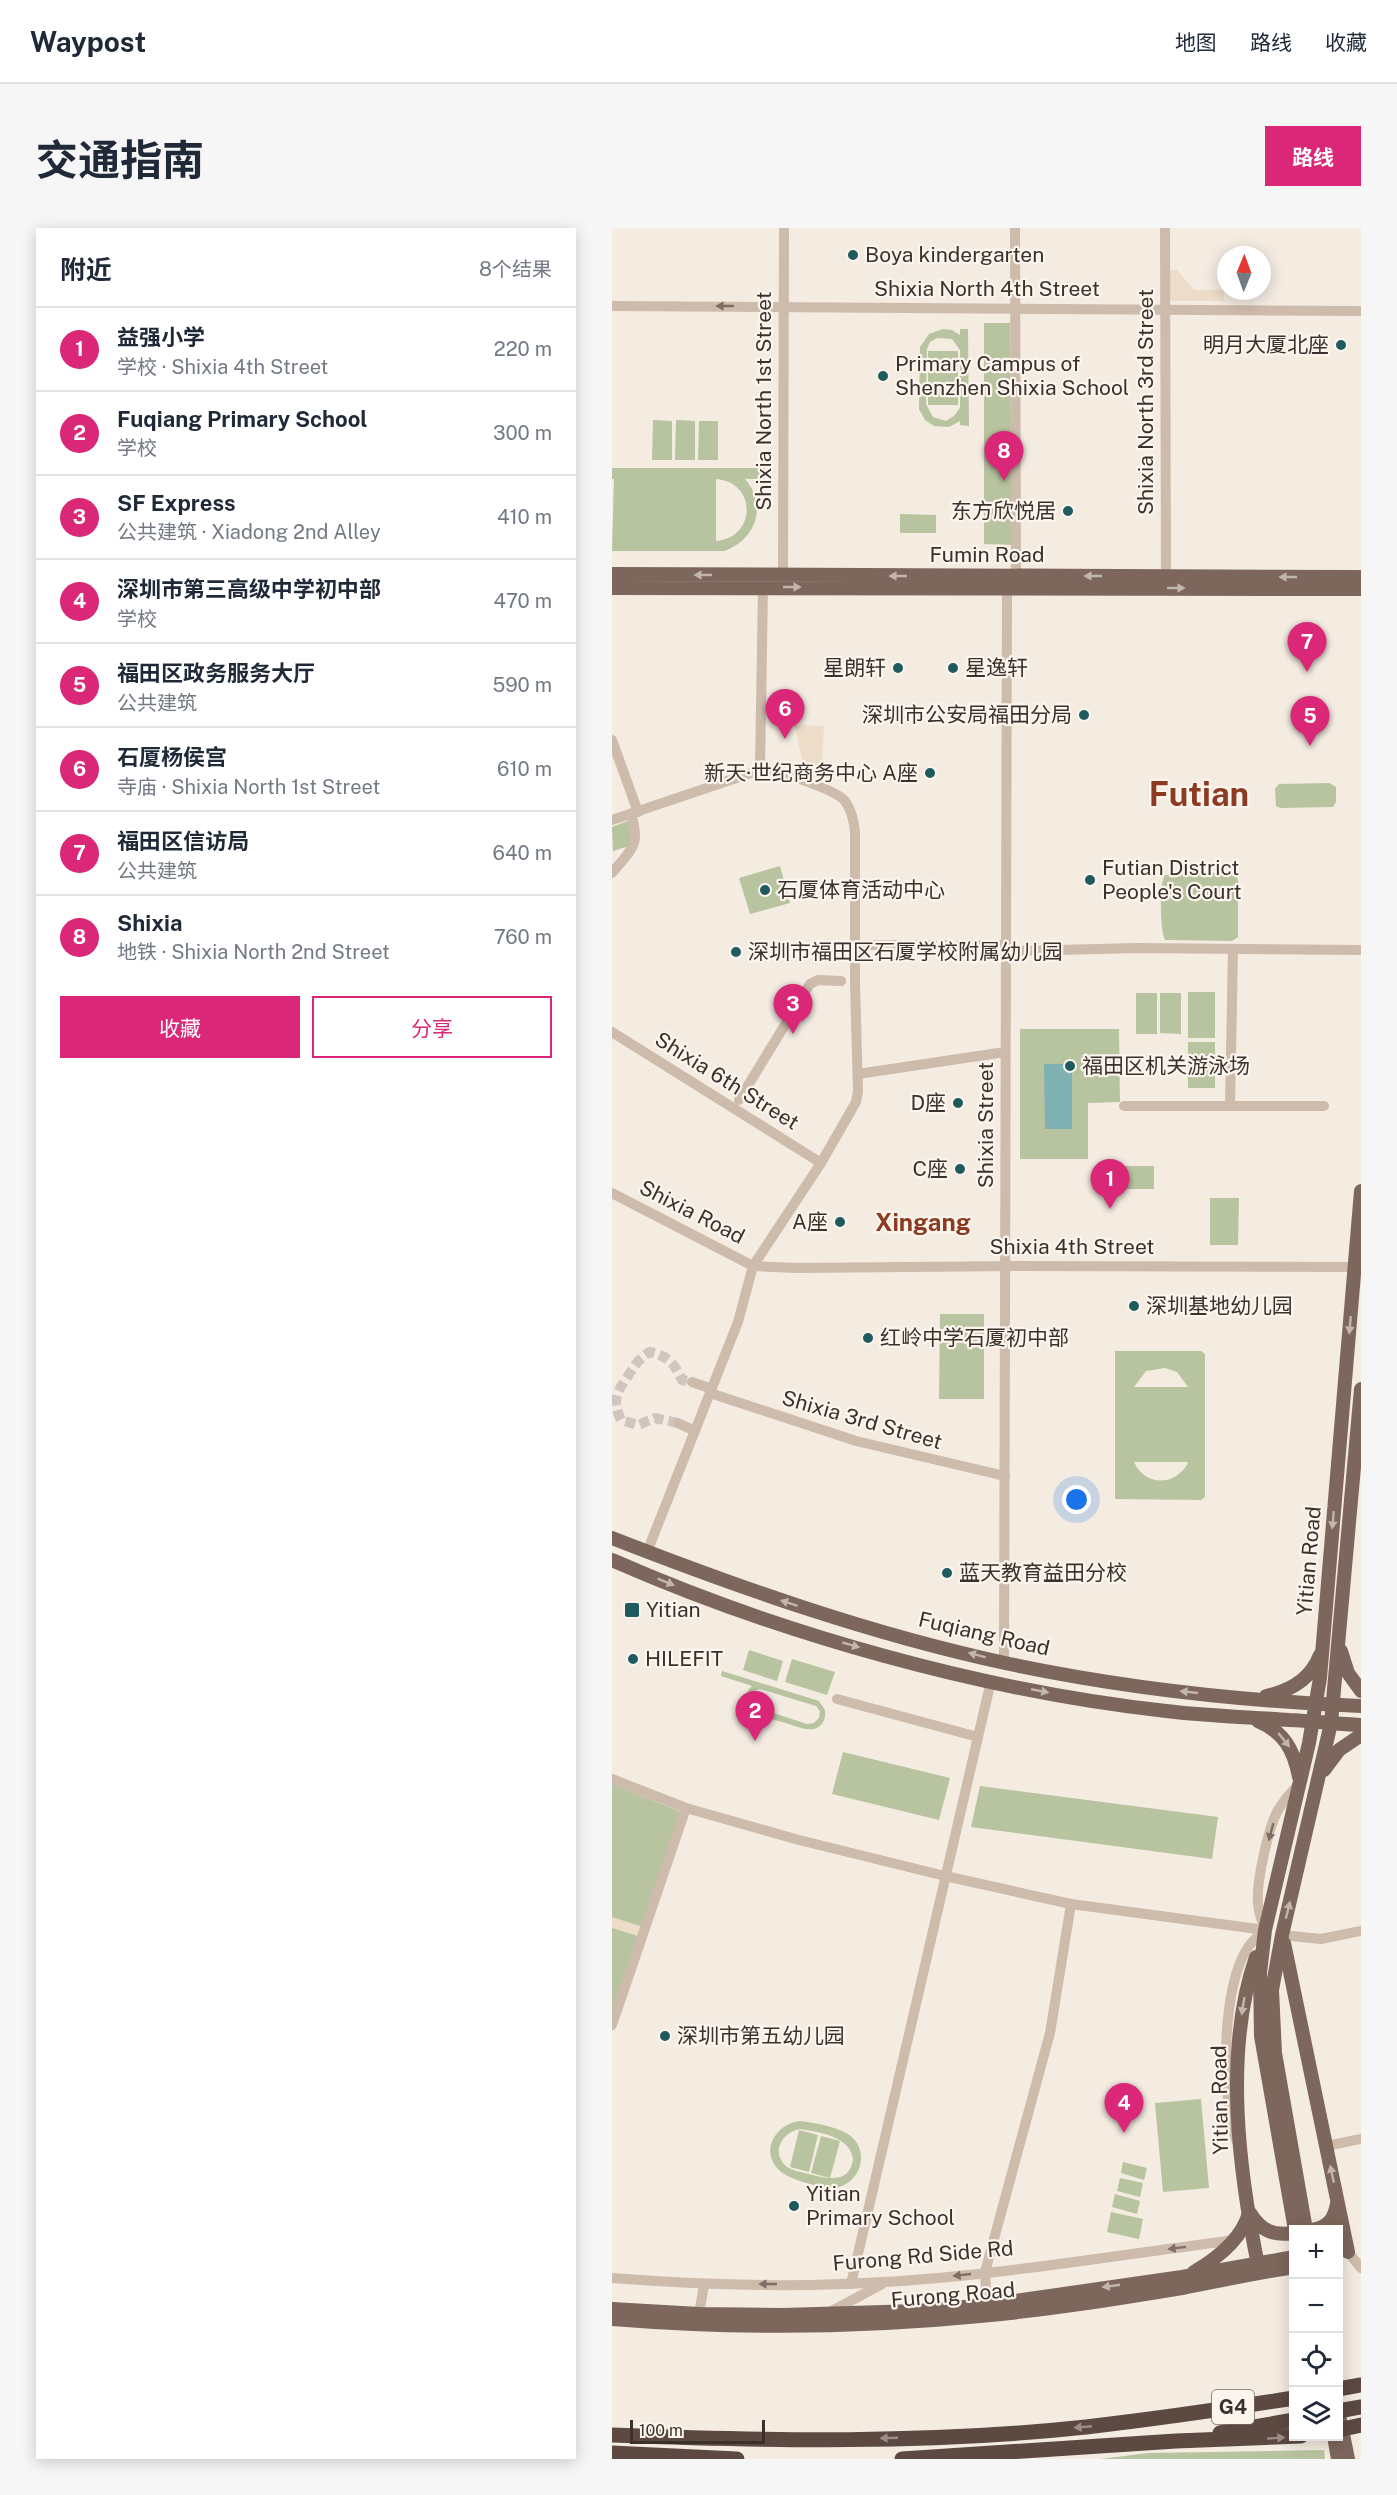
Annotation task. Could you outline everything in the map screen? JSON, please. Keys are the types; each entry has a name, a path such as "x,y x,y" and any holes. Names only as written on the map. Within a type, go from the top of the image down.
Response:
{"highway":[{"path":"1343,2389 1361,2385"},
{"name":"G4","path":"612,2435 852,2440 974,2435 1084,2427 1289,2399"},
{"path":"1343,2410 1361,2407"},
{"name":"G4","path":"902,2459 1176,2440 1289,2421"},
{"path":"1343,2429 1361,2425"},
{"path":"1176,2440 1289,2436"},
{"path":"612,2453 737,2459"}],"main road":[{"name":"Fumin Road","path":"612,574 1347,577 1361,575"},
{"name":"Fumin Road","path":"612,588 1361,588"},
{"path":"1336,588 1361,596"},
{"name":"Yitian Road","path":"1258,2267 1240,2152 1238,2109 1240,2030 1250,1973 1265,1930 1316,1704 1361,1191"},
{"name":"Yitian Road","path":"1293,2225 1280,2116 1272,1990 1282,1935 1320,1777 1333,1705 1361,1389"},
{"name":"Fuqiang Road","path":"612,1538 736,1586 829,1615 1004,1663 1143,1686 1248,1698 1361,1706"},
{"name":"Fuqiang Road","path":"612,1560 729,1606 799,1630 903,1660 991,1681 1165,1711 1361,1725"},
{"path":"1339,1640 1348,1673 1361,1691"},
{"path":"1248,1698 1287,1690 1300,1683 1317,1663 1322,1648"},
{"path":"1244,1717 1268,1725 1287,1741 1293,1753 1300,1783"},
{"path":"1320,1777 1339,1750 1361,1736"},
{"name":"Yitian Road","path":"1265,1930 1260,1973 1261,2036 1305,2225"},
{"name":"Yitian Road","path":"1282,1935 1338,2202 1340,2225"},
{"path":"1326,2225 1331,2222 1338,2202"},
{"path":"1249,2211 1257,2224 1269,2232 1279,2235 1289,2232"},
{"path":"1182,2277 1205,2265 1235,2240 1246,2223 1249,2211"},
{"name":"Furong Road","path":"612,2319 678,2324 780,2325 920,2321 981,2316 1124,2296 1289,2258"},
{"name":"Furong Road","path":"612,2309 699,2314 917,2311 987,2305 1258,2267 1289,2267"},
{"path":"1343,2438 1347,2459"},
{"path":"1335,2441 1338,2459"}],"street":[{"name":"Shixia North 1st Street","path":"783,575 784,228"},
{"path":"1015,228 1016,576"},
{"name":"Shixia North 3rd Street","path":"1165,228 1166,576"},
{"name":"Shixia North 4th Street","path":"612,306 1361,311"},
{"path":"760,770 763,587"},
{"name":"Shixia Street","path":"1004,1663 1007,588"},
{"path":"612,740 634,813 636,831 636,840 612,873"},
{"path":"612,820 760,770 774,770 840,797 846,802 855,832 858,1091 854,1107 821,1163 753,1266 738,1322 647,1552"},
{"path":"856,945 912,945"},
{"path":"961,945 1012,951 1361,950"},
{"path":"1230,1106 1233,949"},
{"path":"739,1100 810,984 818,980 841,981"},
{"name":"Shixia 6th Street","path":"612,1032 821,1163"},
{"path":"858,1074 1005,1052"},
{"path":"1124,1106 1324,1106"},
{"name":"Shixia Road","path":"612,1192 753,1266"},
{"name":"Shixia 4th Street","path":"753,1266 797,1268 1354,1267"},
{"name":"Shixia 3rd Street","path":"692,1382 711,1391 856,1441 1005,1476"},
{"path":"678,1423 695,1431"},
{"path":"850,2284 991,1681"},
{"path":"837,1699 978,1737"},
{"path":"612,1779 686,1808 798,1840 945,1876 1071,1904 1265,1930"},
{"path":"612,2025 686,1808"},
{"path":"987,2305 985,2272 1050,2033 1071,1904"},
{"path":"1282,1935 1321,1939 1361,1931"},
{"path":"1326,2146 1361,2139"},
{"name":"Furong Rd Side Rd","path":"612,2278 704,2285 885,2282 985,2272 1235,2240"},
{"path":"1343,2255 1361,2268"},
{"path":"827,2314 885,2282"},
{"path":"699,2314 704,2285"}],"green space":[{"path":"984,323 1010,323 1012,545 984,544"},
{"path":"943,329 952,330 960,335 960,329 968,329 969,426 960,425 960,421 949,427 934,426 925,420 919,409 920,347 929,334","holes":["937,338 952,339 960,350 960,408 946,421 933,417 926,404 927,349 930,342"]},
{"path":"928,351 958,351 958,367 928,367"},
{"path":"928,369 958,369 958,385 928,385"},
{"path":"928,389 958,389 958,405 928,405"},
{"path":"653,420 672,421 672,460 652,460"},
{"path":"676,420 695,421 695,460 675,460"},
{"path":"699,421 718,421 718,460 698,460"},
{"path":"612,468 765,468 765,479 745,479 756,500 757,510 751,530 735,546 724,551 612,551 614,479 612,479","holes":["716,479 729,482 739,489 745,499 747,510 745,520 739,530 729,537 716,541"]},
{"path":"900,514 936,515 936,533 900,533"},
{"path":"1329,783 1336,787 1336,802 1333,807 1280,808 1276,806 1275,789 1279,784"},
{"path":"630,820 633,831 629,846 613,851 612,827"},
{"name":"石厦体育活动中心","path":"780,866 790,903 750,914 739,878"},
{"path":"1230,872 1236,875 1238,880 1238,937 1232,941 1165,940 1161,907 1165,875"},
{"path":"1188,992 1215,992 1215,1038 1188,1038"},
{"path":"1136,993 1157,993 1157,1034 1136,1034"},
{"path":"1160,993 1181,993 1181,1034 1160,1033"},
{"name":"福田区机关游泳场","path":"1020,1029 1119,1029 1120,1102 1088,1103 1088,1159 1020,1159"},
{"path":"1188,1042 1215,1042 1215,1088 1188,1088"},
{"path":"1114,1166 1154,1166 1154,1189 1114,1189"},
{"path":"1210,1198 1239,1198 1238,1245 1210,1245"},
{"path":"940,1314 984,1314 984,1399 939,1399"},
{"path":"1115,1351 1201,1351 1205,1354 1205,1497 1201,1500 1115,1499","holes":["1165,1368 1177,1372 1188,1387 1134,1387 1146,1371","1134,1462 1187,1462 1188,1463 1176,1476 1161,1481 1145,1476"]},
{"path":"749,1650 783,1661 777,1681 743,1670"},
{"path":"792,1659 835,1672 827,1695 785,1682"},
{"path":"722,1671 819,1701 825,1710 823,1722 817,1728 806,1729 752,1711 744,1701 752,1686 721,1676","holes":["760,1689 816,1706 820,1711 819,1718 814,1723 807,1724 755,1707 751,1698 754,1691"]},
{"path":"843,1752 950,1778 939,1820 832,1794"},
{"path":"612,1784 679,1811 681,1818 612,2020"},
{"path":"980,1786 1218,1817 1212,1859 971,1827"},
{"path":"1201,2099 1209,2188 1163,2192 1155,2103"},
{"path":"800,2121 820,2124 852,2137 861,2152 859,2169 855,2176 849,2182 832,2188 805,2183 780,2171 774,2164 771,2148 777,2133 791,2123","holes":["800,2129 832,2136 846,2145 853,2159 847,2173 837,2178 830,2178 787,2167 779,2156 780,2144 788,2134"]},
{"path":"799,2130 818,2135 809,2172 790,2167"},
{"path":"821,2136 840,2141 830,2178 811,2173"},
{"path":"1123,2162 1147,2168 1144,2180 1121,2173"},
{"path":"1120,2178 1143,2183 1140,2197 1117,2191"},
{"path":"1115,2194 1140,2201 1137,2214 1112,2207"},
{"path":"1111,2212 1143,2219 1139,2239 1107,2232"},
{"path":"1324,2450 1325,2459 1100,2459 1148,2453"}],"shaded area":[{"path":"1168,270 1177,270 1194,290 1217,290 1217,300 1224,301 1173,301 1170,299"},
{"path":"795,725 824,726 821,773 803,766"},
{"path":"612,1917 643,1927 641,1937 612,1928"}],"water":[{"name":"福田区机关游泳场","path":"1044,1064 1072,1064 1072,1129 1045,1129"}],"tunnel":[{"path":"912,945 961,945"},
{"path":"678,1423 655,1418 638,1425 621,1420 616,1402 618,1392 638,1362 650,1352 666,1358 677,1369 682,1380 692,1382"}],"place":[{"name":"Boya kindergarten","path":"853,255"},
{"name":"明月大厦北座","path":"1341,345"},
{"name":"Primary Campus of Shenzhen Shixia School","path":"883,376"},
{"name":"Shixia","path":"1004,481"},
{"name":"东方欣悦居","path":"1068,511"},
{"name":"星朗轩","path":"898,668"},
{"name":"星逸轩","path":"953,668"},
{"name":"福田区信访局","path":"1307,672"},
{"name":"深圳市公安局福田分局","path":"1084,715"},
{"name":"石厦杨侯宫","path":"785,739"},
{"name":"福田区政务服务大厅","path":"1310,746"},
{"name":"新天·世纪商务中心 A座","path":"930,773"},
{"name":"Futian District People's Court","path":"1090,880"},
{"name":"石厦体育活动中心","path":"765,890"},
{"name":"深圳市福田区石厦学校附属幼儿园","path":"736,952"},
{"name":"SF Express","path":"793,1034"},
{"name":"福田区机关游泳场","path":"1070,1066"},
{"name":"D座","path":"958,1103"},
{"name":"C座","path":"960,1169"},
{"name":"益强小学","path":"1110,1209"},
{"name":"A座","path":"840,1222"},
{"name":"深圳基地幼儿园","path":"1134,1306"},
{"name":"红岭中学石厦初中部","path":"868,1338"},
{"name":"蓝天教育益田分校","path":"947,1573"},
{"name":"Yitian","path":"632,1610"},
{"name":"HILEFIT","path":"633,1659"},
{"name":"Fuqiang Primary School","path":"755,1741"},
{"name":"深圳市第五幼儿园","path":"665,2036"},
{"name":"深圳市第三高级中学初中部","path":"1124,2133"},
{"name":"Yitian Primary School","path":"794,2206"}],"district":[{"name":"Futian","path":"1199,794"},
{"name":"Xingang","path":"923,1223"}]}
